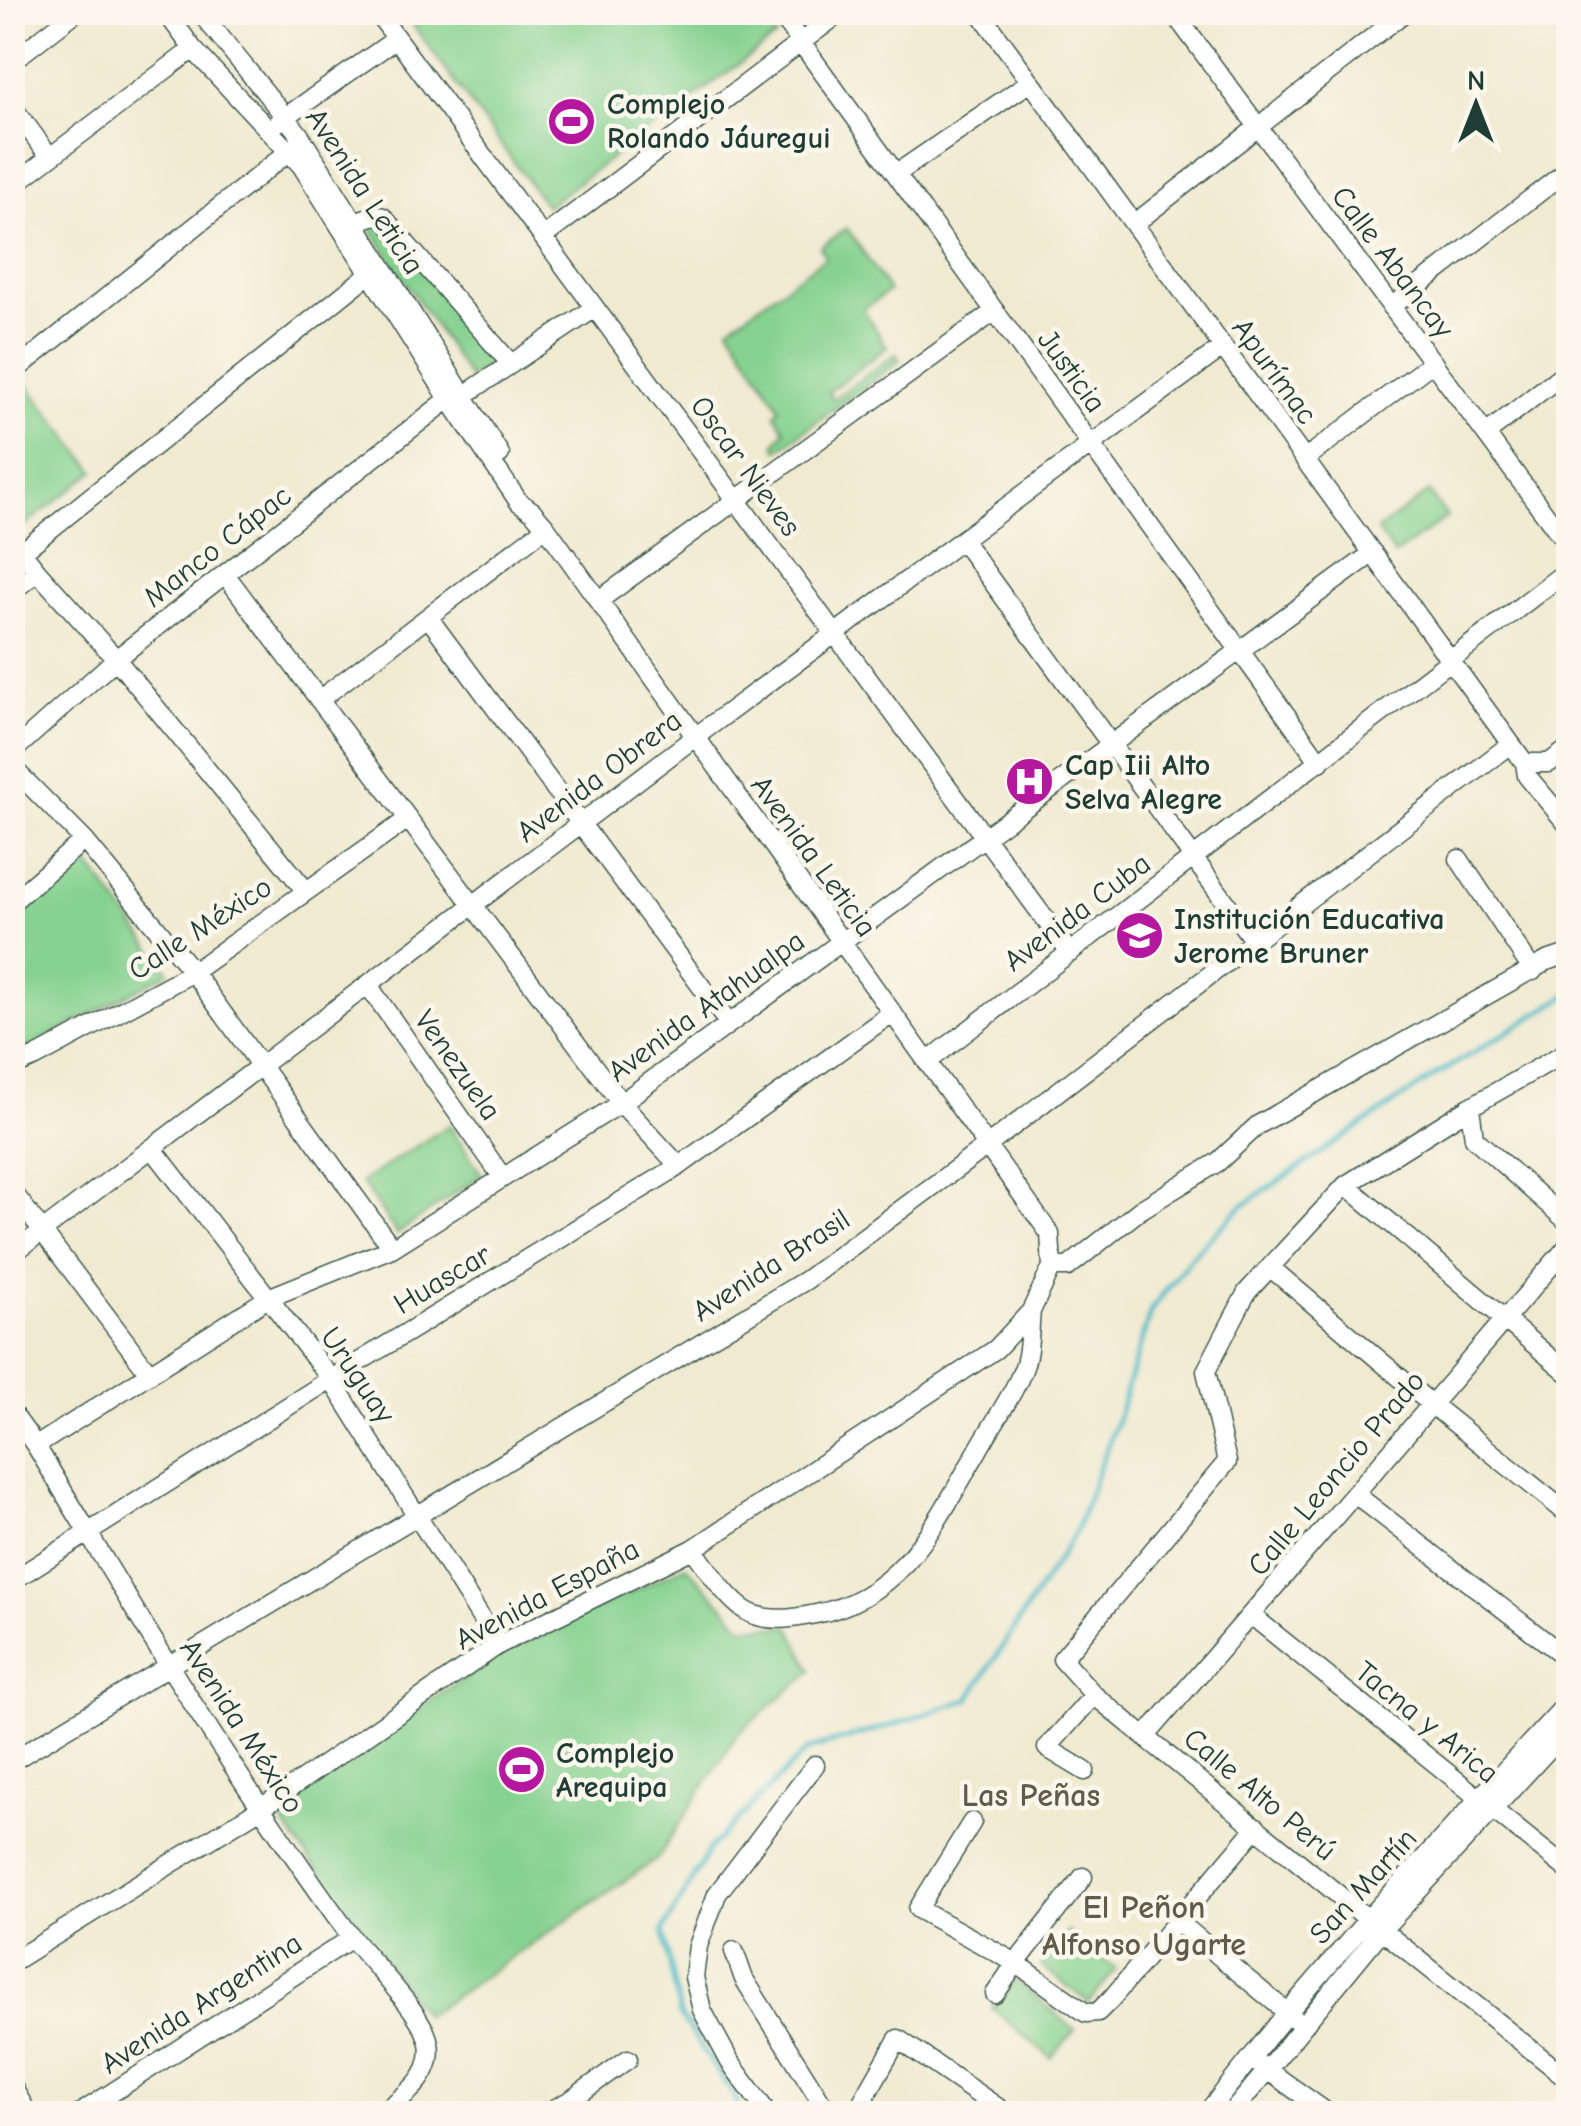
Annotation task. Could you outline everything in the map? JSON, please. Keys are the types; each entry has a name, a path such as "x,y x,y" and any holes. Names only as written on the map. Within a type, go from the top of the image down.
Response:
{"street":[{"path":"12,61 76,12"},
{"name":"Avenida Leticia","path":"166,12 193,48 269,129 296,146 354,222 519,502 546,527 1050,1234"},
{"name":"Avenida Leticia","path":"200,12 286,117 301,166 368,274 456,398"},
{"name":"Oscar Nieves","path":"377,12 1070,952"},
{"name":"Justicia","path":"780,12 1320,762"},
{"path":"543,237 842,12"},
{"name":"Apurímac","path":"980,12 1511,744 1528,776 1568,825"},
{"name":"Calle Abancay","path":"1173,12 1568,544"},
{"path":"1134,224 1405,12"},
{"path":"269,129 396,38"},
{"path":"12,186 193,48"},
{"path":"896,174 1030,82"},
{"path":"12,106 50,157"},
{"path":"12,373 296,146"},
{"path":"1391,306 1568,170"},
{"path":"354,222 376,215 383,217 512,364"},
{"path":"306,892 18,545 368,274"},
{"name":"Manco Cápac","path":"12,752 116,659 456,398 595,308"},
{"path":"598,602 995,312"},
{"name":"Avenida Obrera","path":"12,1254 695,737 1223,347"},
{"path":"1305,459 1433,362"},
{"path":"1486,434 1568,370"},
{"path":"319,700 546,527"},
{"path":"962,540 1254,941"},
{"name":"Avenida Atahualpa","path":"36,1446 268,1298 392,1248 621,1103 1373,553"},
{"name":"Avenida Cuba","path":"927,1062 1568,570"},
{"path":"12,592 37,571"},
{"path":"225,574 621,1103 678,1166"},
{"path":"428,617 729,1024"},
{"name":"Avenida Brasil","path":"12,1761 806,1280 1511,744"},
{"path":"1524,763 1549,763 1568,748"},
{"path":"12,767 84,840 192,972 392,1248"},
{"name":"Calle México","path":"12,1066 36,1057 192,972 408,819"},
{"path":"12,902 84,840"},
{"path":"1459,859 1532,971"},
{"path":"1052,1268 1068,1266 1140,1210 1218,1162 1258,1126 1547,961 1568,954"},
{"name":"Venezuela","path":"368,985 504,1178"},
{"name":"Huascar","path":"12,1580 678,1166 892,1013"},
{"path":"1568,1051 1346,1185 1271,1268 1568,1514"},
{"path":"1470,1107 1474,1138 1568,1222"},
{"name":"Uruguay","path":"153,1150 332,1379 498,1644"},
{"path":"1346,1185 1568,1374"},
{"path":"12,1191 150,1374"},
{"name":"Avenida España","path":"12,1962 261,1808 498,1644 693,1549 996,1349 1031,1312 1052,1268 1050,1234"},
{"name":"Calle Leoncio Prado","path":"1146,1736 1568,1246"},
{"name":"Calle Alto Perú","path":"1271,1268 1247,1292 1206,1371 1226,1462 1062,1659 1094,1695 1568,2079"},
{"path":"693,1549 736,1603 754,1615 788,1620 828,1612 854,1603 888,1580 912,1558 932,1530 1024,1369 1031,1312"},
{"path":"996,1349 1024,1369"},
{"name":"Avenida México","path":"12,1412 261,1808 352,1938 417,2018 429,2042 429,2062 406,2095 380,2114"},
{"path":"1354,1494 1568,1659"},
{"name":"Tacna y Arica","path":"1251,1616 1568,1870"},
{"path":"1085,1771 1047,1748 1094,1695"},
{"name":"San Martín","path":"1206,2114 1259,2063 1375,1925 1485,1805 1565,1726 1568,1702"},
{"path":"768,2114 730,2062 702,2010 694,1977 698,1946 717,1894 814,1764"},
{"path":"972,1822 918,1908 1016,1963 1086,2013 1098,2012 1256,1827"},
{"path":"995,1994 1083,1876"},
{"path":"1176,1920 1294,2019"},
{"name":"Avenida Argentina","path":"80,2114 352,1938"},
{"path":"734,1950 744,1979 829,2114"},
{"path":"855,2114 898,2039 1007,2114"},
{"path":"544,2114 571,2100 628,2059"},
{"path":"1259,2063 1329,2114"},
{"name":"San Martín","path":"1231,2114 1259,2063"},
{"path":"12,2086 28,2114"}],"green space":[{"name":"Complejo Rolando Jáuregui","path":"404,13 760,13 777,36 546,206"},
{"path":"379,219 497,360 469,378 367,223"},
{"path":"847,228 889,291 863,309 887,347 828,392 833,399 896,354 900,361 778,450 775,444 785,430 775,414 780,408 729,327 826,257 820,247"},
{"path":"24,381 95,471 25,525 12,511 13,390"},
{"path":"1429,492 1447,517 1394,555 1377,530"},
{"path":"82,855 169,972 25,1050 17,1033 13,1035 13,913"},
{"path":"449,1125 482,1175 397,1234 361,1182"},
{"name":"Complejo Arequipa","path":"686,1566 743,1626 790,1627 812,1671 738,1733 657,1859 425,2016 272,1808 505,1651"},
{"path":"1068,1932 1116,1969 1089,2003 1041,1966"},
{"path":"1016,1980 1075,2030 1051,2058 992,2008"}],"waterway":[{"path":"740,2114 736,2099 680,2015 663,1931 710,1848 807,1750 969,1699 1075,1533 1116,1423 1151,1310 1193,1255 1242,1206 1433,1077 1568,995"}],"place":[{"name":"Complejo Rolando Jáuregui","path":"572,121"},
{"name":"Cap Iii Alto Selva Alegre","path":"1030,782"},
{"name":"Institución Educativa Jerome Bruner","path":"1139,936"},
{"name":"Complejo Arequipa","path":"521,1770"}],"district":[{"name":"Las Peñas","path":"1031,1795"},
{"name":"El Peñon Alfonso Ugarte","path":"1144,1926"}]}
